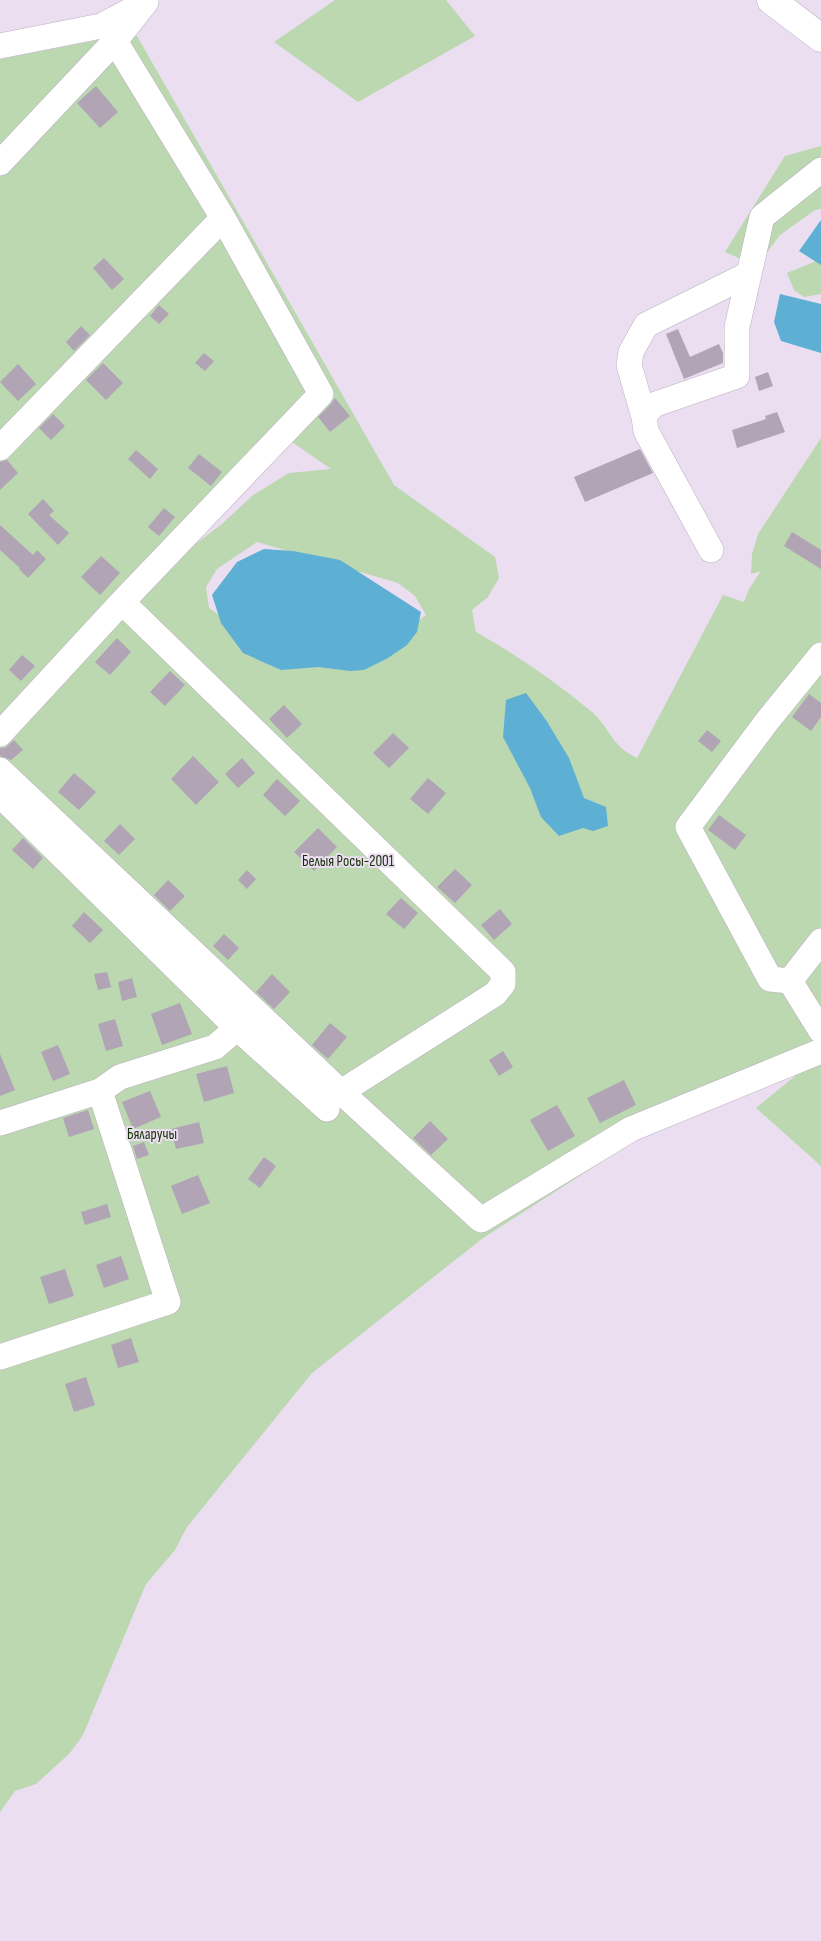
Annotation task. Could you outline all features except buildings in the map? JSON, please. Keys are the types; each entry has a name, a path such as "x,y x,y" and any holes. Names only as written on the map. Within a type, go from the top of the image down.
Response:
{"main road":[{"path":"771,0 821,38"}],"street":[{"path":"0,163 115,41 147,1"},
{"path":"0,46 101,26 147,1"},
{"path":"0,734 122,602 321,394 223,218 115,41"},
{"path":"644,417 653,405 737,376 737,327 762,217 821,170"},
{"path":"0,448 223,218"},
{"path":"711,550 646,431 644,417 629,365 631,352 646,325 749,274"},
{"path":"122,602 503,972 503,984 495,994 334,1100"},
{"path":"790,981 770,979 688,827 768,720 821,655"},
{"path":"0,770 334,1100"},
{"path":"0,795 238,1028 334,1100 481,1220 631,1129 821,1051"},
{"path":"790,981 821,942"},
{"path":"790,981 821,1031"},
{"path":"0,1123 100,1091 120,1077 215,1047 238,1028"},
{"path":"0,1357 168,1302 100,1091"}],"green space":[{"path":"335,0 446,0 475,36 358,102 274,42"},
{"path":"137,36 394,485 495,557 499,578 488,597 472,610 476,632 521,660 578,701 598,718 621,748 637,758 723,595 744,602 749,589 761,571 751,574 752,554 758,534 821,438 821,1166 756,1108 810,1064 642,1136 483,1238 312,1373 187,1527 175,1550 146,1584 83,1735 70,1753 36,1784 15,1791 0,1812 0,59 98,40","holes":["289,440 331,469 289,473 253,495 222,524 177,558","257,542 398,583 415,596 426,615 394,639 278,657 209,608 206,587 217,569"]},
{"path":"821,146 821,209 815,210 780,235 757,266 725,252 785,156"},
{"path":"821,259 821,294 804,297 794,290 787,273"}],"water":[{"path":"821,220 821,265 799,251"},
{"path":"780,294 821,304 821,353 781,341 774,322"},
{"path":"264,549 293,551 340,560 421,612 417,632 407,645 388,658 364,670 350,671 318,667 281,670 243,653 221,623 212,595 237,562"},
{"path":"526,693 546,720 569,758 584,798 606,807 608,826 593,831 583,828 559,836 541,817 530,788 503,737 506,700"}],"park label":[{"name":"Белыя Росы-2001","path":"348,861"},
{"name":"Бяларучы","path":"152,1134"}]}
